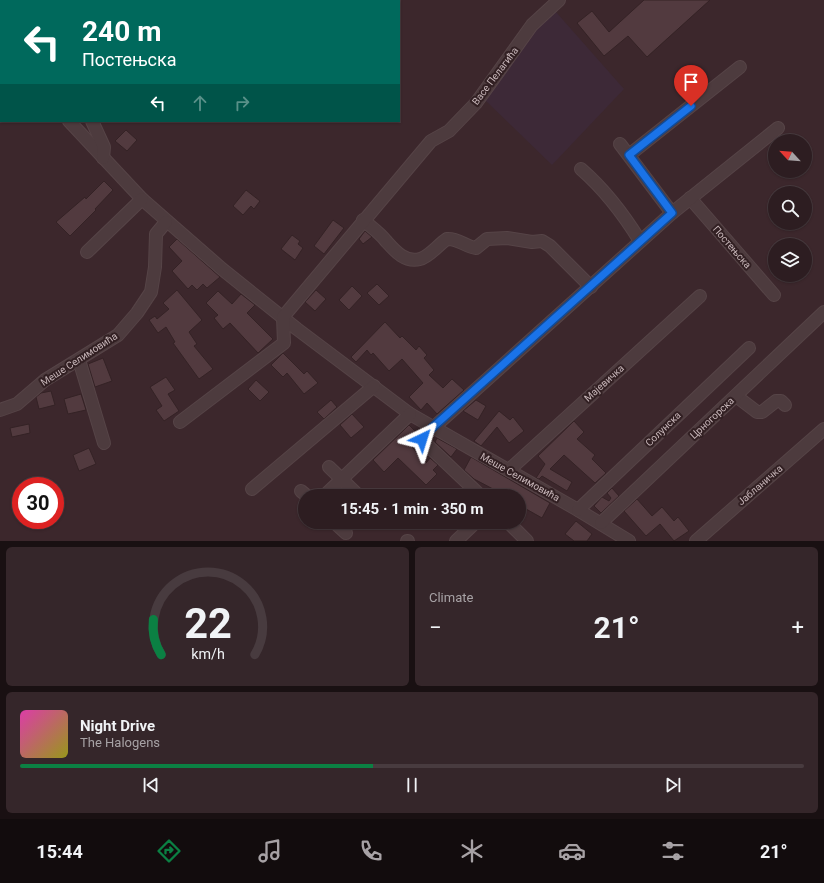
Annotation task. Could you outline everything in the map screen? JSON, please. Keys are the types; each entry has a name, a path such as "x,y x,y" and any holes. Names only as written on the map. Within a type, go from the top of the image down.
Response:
{"street":[{"name":"Васе Пелагића","path":"283,317 363,220 431,141 449,131 476,103 532,26 559,0"},
{"path":"629,155 740,67"},
{"name":"Меше Селимовића","path":"70,122 142,199 166,222 222,270 410,414 432,428 601,523 629,541"},
{"path":"92,122 104,147 103,158"},
{"path":"473,489 423,442 423,437 672,213 778,128"},
{"path":"620,144 672,213"},
{"path":"580,169 593,179 619,210 640,241"},
{"name":"Постењска","path":"690,198 774,296"},
{"path":"87,252 142,199"},
{"path":"363,220 386,241 392,249 410,260 420,259 447,238 452,238 471,248 476,248 487,239 507,238 532,242 542,241 550,246 591,287"},
{"name":"Меше Селимовића","path":"0,410 17,404 46,380 118,334 137,313 150,292 155,267 156,234 166,222"},
{"name":"Мајевичка","path":"509,470 700,296"},
{"name":"Црногорска","path":"601,523 824,312"},
{"path":"180,422 284,343 283,317"},
{"name":"Солунска","path":"578,510 748,348"},
{"path":"79,360 104,443"},
{"path":"252,489 374,386"},
{"path":"736,396 757,412 762,412 776,401 781,401 785,405"},
{"path":"332,489 410,414"},
{"name":"Јабланичка","path":"696,541 824,429"},
{"path":"329,467 352,489"},
{"path":"342,529 346,533"},
{"path":"456,541 469,529"},
{"path":"515,529 527,541"}],"shaded area":[{"path":"556,12 624,89 552,165 484,99 524,41"}],"building":[{"path":"644,0 710,0 647,57 628,36 604,56 577,23 592,11 609,32"},
{"path":"126,130 137,140 127,151 115,141"},
{"path":"104,181 113,190 95,209 96,210 70,236 56,222 85,197 86,199"},
{"path":"246,190 260,201 254,209 251,206 243,215 233,206"},
{"path":"333,220 344,228 324,254 314,246"},
{"path":"365,231 372,237 363,244 359,239"},
{"path":"292,235 300,241 298,244 303,248 295,260 281,249"},
{"path":"177,239 220,277 207,288 203,284 197,290 192,285 188,289 172,271 182,261 169,247"},
{"path":"377,284 389,296 379,305 367,293"},
{"path":"352,286 362,296 349,310 339,300"},
{"path":"177,290 202,320 189,332 197,344 194,346 213,369 199,379 173,343 175,342 166,327 158,333 149,320 155,316 157,319 169,309 163,303"},
{"path":"316,290 326,299 315,311 305,302"},
{"path":"218,291 232,304 241,294 255,305 247,313 273,339 258,353 230,323 223,329 214,318 218,315 206,303"},
{"path":"385,322 400,338 402,336 416,350 419,346 427,355 424,358 434,370 429,375 443,388 452,379 464,390 437,414 427,403 421,410 409,397 423,383 402,359 389,371 373,353 371,355 367,350 356,362 351,357"},
{"path":"283,353 304,374 307,371 318,383 304,394 287,373 283,377 271,365"},
{"path":"103,358 112,381 95,387 88,364"},
{"path":"166,377 175,390 168,394 179,411 164,421 156,410 162,406 150,387"},
{"path":"256,380 269,392 260,401 248,389"},
{"path":"51,391 55,405 39,409 36,397 41,393"},
{"path":"81,394 86,410 68,414 64,399"},
{"path":"331,400 337,407 324,419 317,412"},
{"path":"476,400 486,406 478,420 463,411"},
{"path":"499,411 510,420 513,417 524,431 509,443 497,427 481,446 474,441"},
{"path":"352,414 364,427 351,438 340,425"},
{"path":"574,421 584,432 577,439 595,455 592,459 606,473 595,483 564,455 550,469 572,482 567,491 542,476 539,479 536,478 545,464 538,456"},
{"path":"29,424 30,433 12,437 10,428"},
{"path":"409,425 417,433 416,443 412,447 426,463 430,458 438,465 433,470 437,474 426,485 398,458 384,472 373,460"},
{"path":"437,438 457,449 451,457 435,442"},
{"path":"89,448 96,464 79,471 73,455"},
{"path":"471,457 526,489 493,489 474,479 464,470"},
{"path":"612,488 619,496 601,513 594,506 602,497 609,501 611,498 607,493"},
{"path":"526,489 550,503 542,518 526,509"},
{"path":"637,499 652,516 662,507 674,521 678,517 689,531 674,541 660,524 646,536 624,511"},
{"path":"576,521 592,534 587,541 574,541 565,534"}],"route":[{"path":"422,439 432,428 672,213 629,155 691,106"}]}
